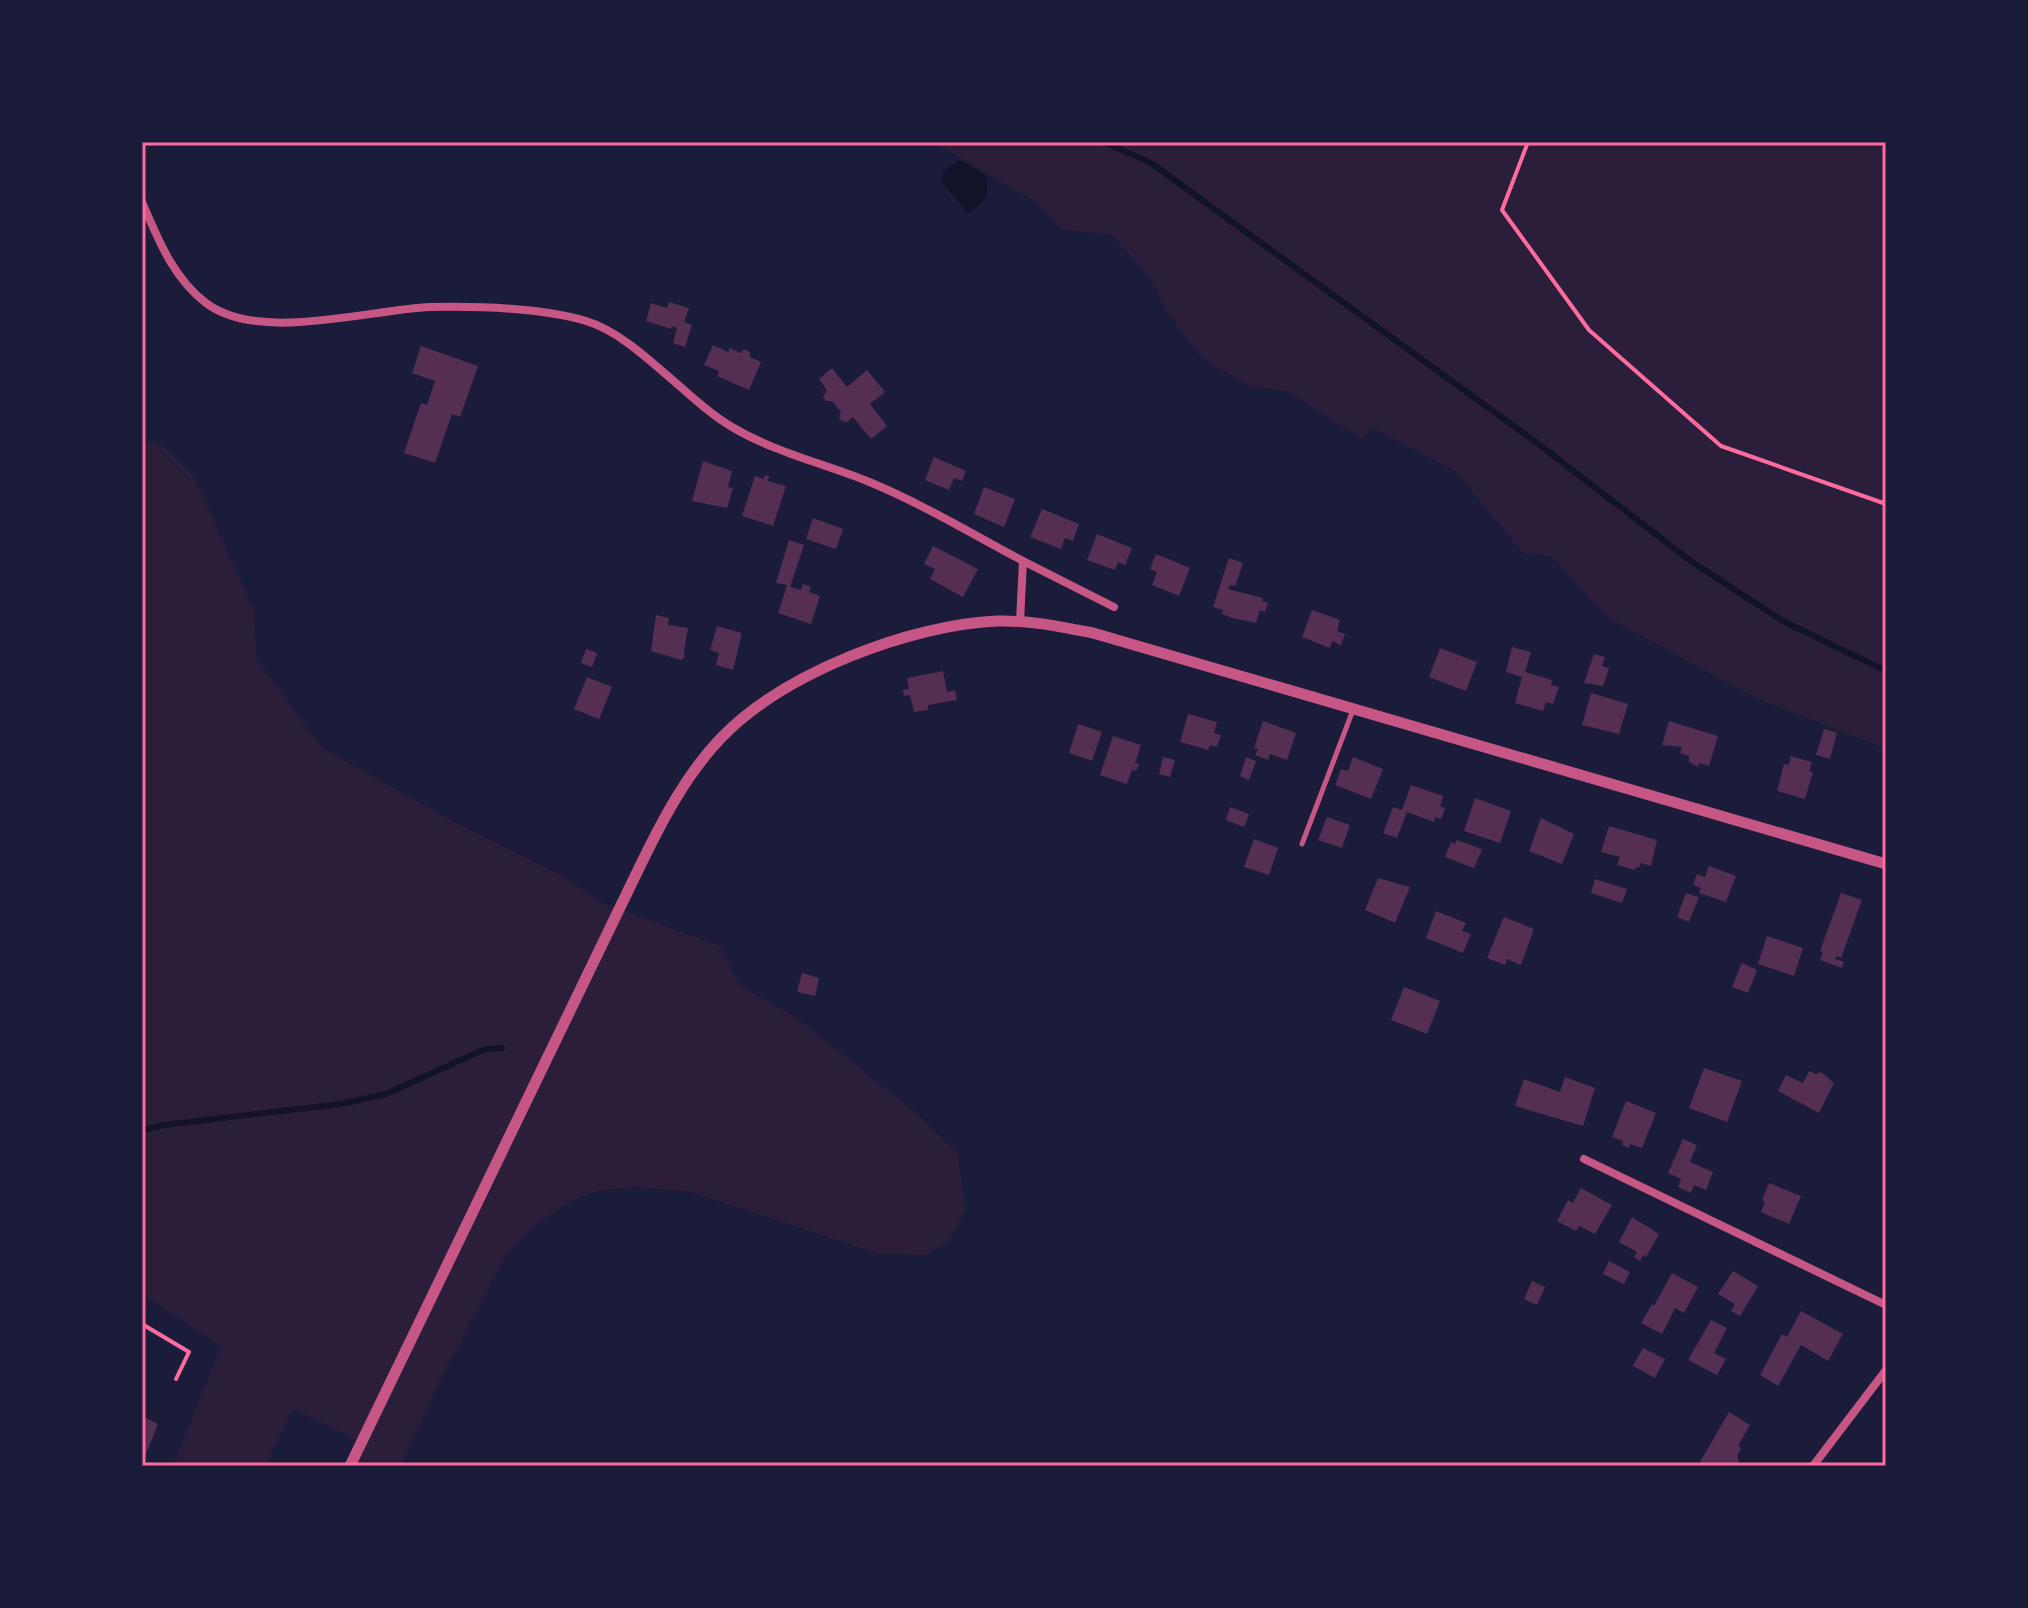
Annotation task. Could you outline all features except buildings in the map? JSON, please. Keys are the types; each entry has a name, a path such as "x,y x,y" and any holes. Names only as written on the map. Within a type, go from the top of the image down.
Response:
{"street":[{"path":"142,202 161,246 185,285 207,304 230,316 270,324 430,307 545,311 600,325 631,346 729,426 755,440 896,495 1114,607"},
{"path":"1020,622 1023,561"},
{"path":"350,1466 641,864 698,765 732,727 786,689 854,655 911,634 989,622 1020,622 1093,633 1886,864"},
{"path":"1584,1159 1886,1305"},
{"path":"1813,1466 1886,1370"}],"lane":[{"path":"1302,844 1353,709"}],"path":[{"path":"1528,142 1502,210 1589,330 1721,446 1886,504"},
{"path":"142,1324 189,1352 176,1379"}],"shaded area":[{"path":"934,142 1886,142 1886,749 1756,698 1605,616 1553,557 1523,553 1455,471 1371,427 1363,440 1288,391 1249,386 1202,358 1166,311 1151,279 1113,236 1062,229 1036,202"},
{"path":"959,160 986,175 985,197 979,206 968,213 940,180 945,170"},
{"path":"142,441 163,446 195,478 253,608 257,659 322,748 458,824 560,875 602,903 720,946 739,985 795,1017 914,1111 957,1153 966,1209 949,1241 926,1255 876,1253 687,1191 636,1187 600,1190 571,1201 541,1221 507,1254 440,1380 400,1466 350,1466 361,1442 293,1409 265,1466 173,1466 221,1346 142,1294"}],"waterway":[{"path":"1104,142 1151,163 1537,443 1692,562 1783,621 1886,671"},
{"path":"142,1130 341,1104 386,1094 485,1049 502,1048"}]}
